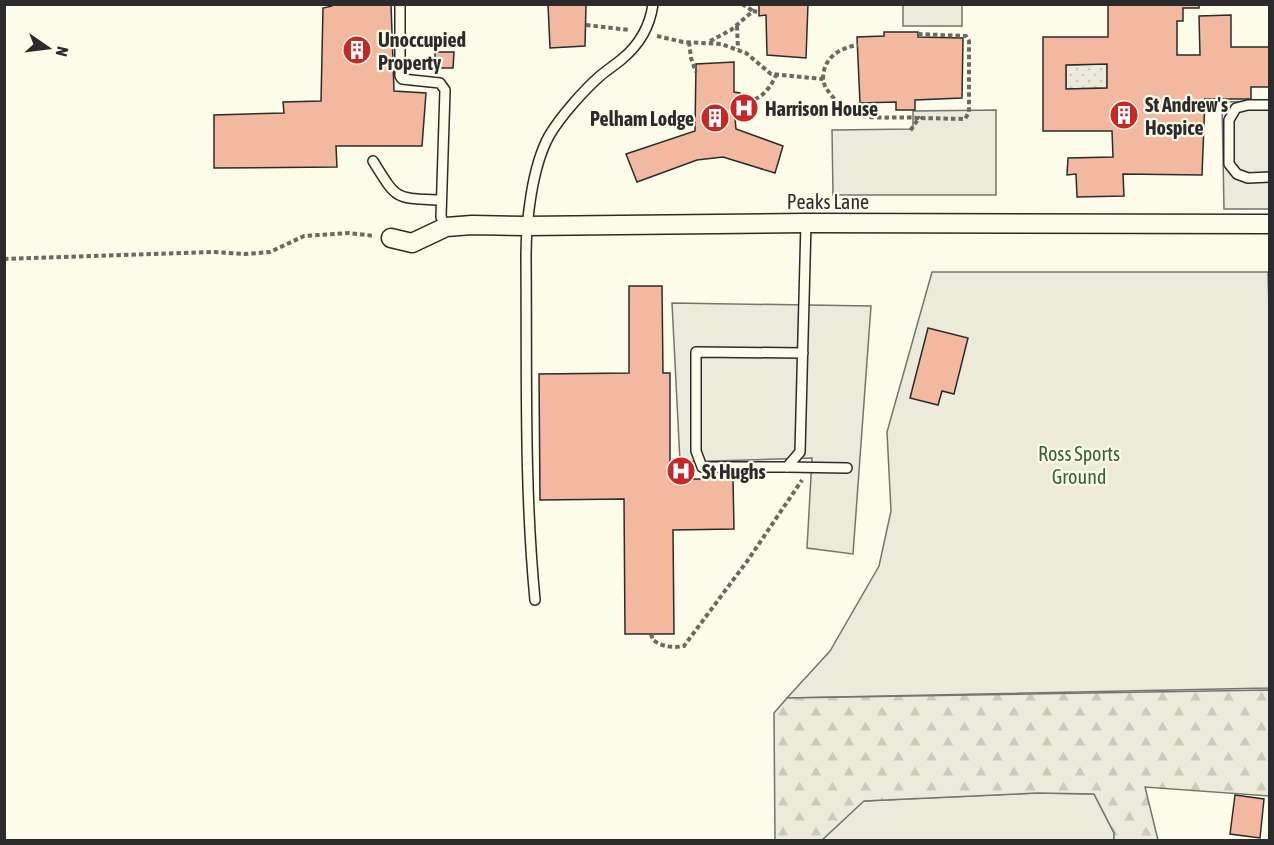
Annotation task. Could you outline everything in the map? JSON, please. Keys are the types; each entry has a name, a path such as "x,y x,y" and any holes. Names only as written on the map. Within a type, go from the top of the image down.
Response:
{"street":[{"name":"Peaks Lane","path":"391,238 412,243 446,227 472,225 1269,224"}],"lane":[{"path":"400,4 399,76 402,80 440,83 445,90 441,217 446,227"},
{"path":"536,600 530,543 528,470 526,226 535,176 549,136 600,75 623,59 644,33 651,21 653,4"},
{"path":"1269,105 1248,105 1236,108 1230,120 1229,164 1237,174 1248,178 1269,177"},
{"path":"373,161 391,190 399,196 406,199 441,200"},
{"path":"786,467 800,452 806,223"},
{"path":"803,353 696,352 696,451 702,467 847,468"}],"path":[{"path":"742,4 759,12"},
{"path":"705,42 720,38 753,11"},
{"path":"586,25 689,42 721,44 746,53 771,74 823,79"},
{"path":"737,25 738,49"},
{"path":"858,45 845,47 834,54 827,62 823,79 827,90 850,114 872,117 965,119 969,112 969,41 966,36 958,34 918,34"},
{"path":"689,42 696,72"},
{"path":"740,101 747,102 764,95 776,75"},
{"path":"910,130 919,118"},
{"path":"4,259 214,252 245,254 270,252 304,236 349,233 391,238"},
{"path":"651,634 652,640 658,645 684,646 748,560 811,468"}],"green space":[{"path":"903,5 962,5 962,26 903,26"},
{"path":"1107,64 1107,88 1066,89 1066,65"},
{"name":"Ross Sports Ground","path":"932,272 1268,272 1270,347 1269,688 787,698 830,651 879,566 891,511 887,432"},
{"path":"1269,690 1269,796 1145,787 1158,840 1114,840 1114,833 1094,794 1037,793 864,801 822,840 775,840 774,713 787,698"},
{"path":"1037,793 1094,794 1114,833 1114,840 822,840 863,801"}],"shaded area":[{"path":"1269,101 1269,209 1224,209 1222,102"},
{"path":"996,110 996,195 833,195 832,130 913,129 913,111"},
{"path":"672,303 871,306 853,554 807,548 812,458 680,462"}],"building":[{"name":"Unoccupied Property","path":"332,4 391,4 394,91 426,93 422,146 336,146 337,167 214,168 214,115 284,113 283,102 321,101 323,8 332,6"},
{"path":"548,4 586,4 585,46 550,48"},
{"path":"808,4 806,58 767,55 766,15 759,16 759,5"},
{"name":"St Andrew's Hospice","path":"1108,4 1199,4 1199,8 1183,8 1183,21 1177,21 1177,55 1200,55 1199,16 1231,15 1231,47 1270,47 1270,87 1251,87 1251,99 1205,99 1202,175 1123,174 1124,196 1077,197 1076,174 1067,175 1068,158 1113,157 1112,131 1043,131 1043,37 1108,37","holes":["1107,64 1107,88 1066,89 1066,65"]},
{"name":"Harrison House","path":"884,32 918,32 918,37 963,38 962,98 915,100 915,110 896,110 896,102 860,103 857,37 884,36"},
{"path":"435,52 454,52 453,68 435,68"},
{"name":"Pelham Lodge","path":"734,62 734,92 740,93 740,106 734,107 736,129 783,146 775,173 723,157 697,160 637,182 626,154 695,131 696,64"},
{"name":"St Hughs","path":"629,286 662,286 663,373 670,373 670,479 733,479 734,529 673,530 674,634 625,634 624,499 540,500 539,374 629,373"},
{"path":"928,328 968,338 954,394 942,391 938,405 910,398"},
{"path":"1235,795 1264,799 1260,838 1230,834"}],"place":[{"name":"Unoccupied Property","path":"357,50"},
{"name":"Harrison House","path":"744,108"},
{"name":"St Andrew's Hospice","path":"1124,115"},
{"name":"Pelham Lodge","path":"715,118"},
{"name":"St Hughs","path":"681,471"}]}
